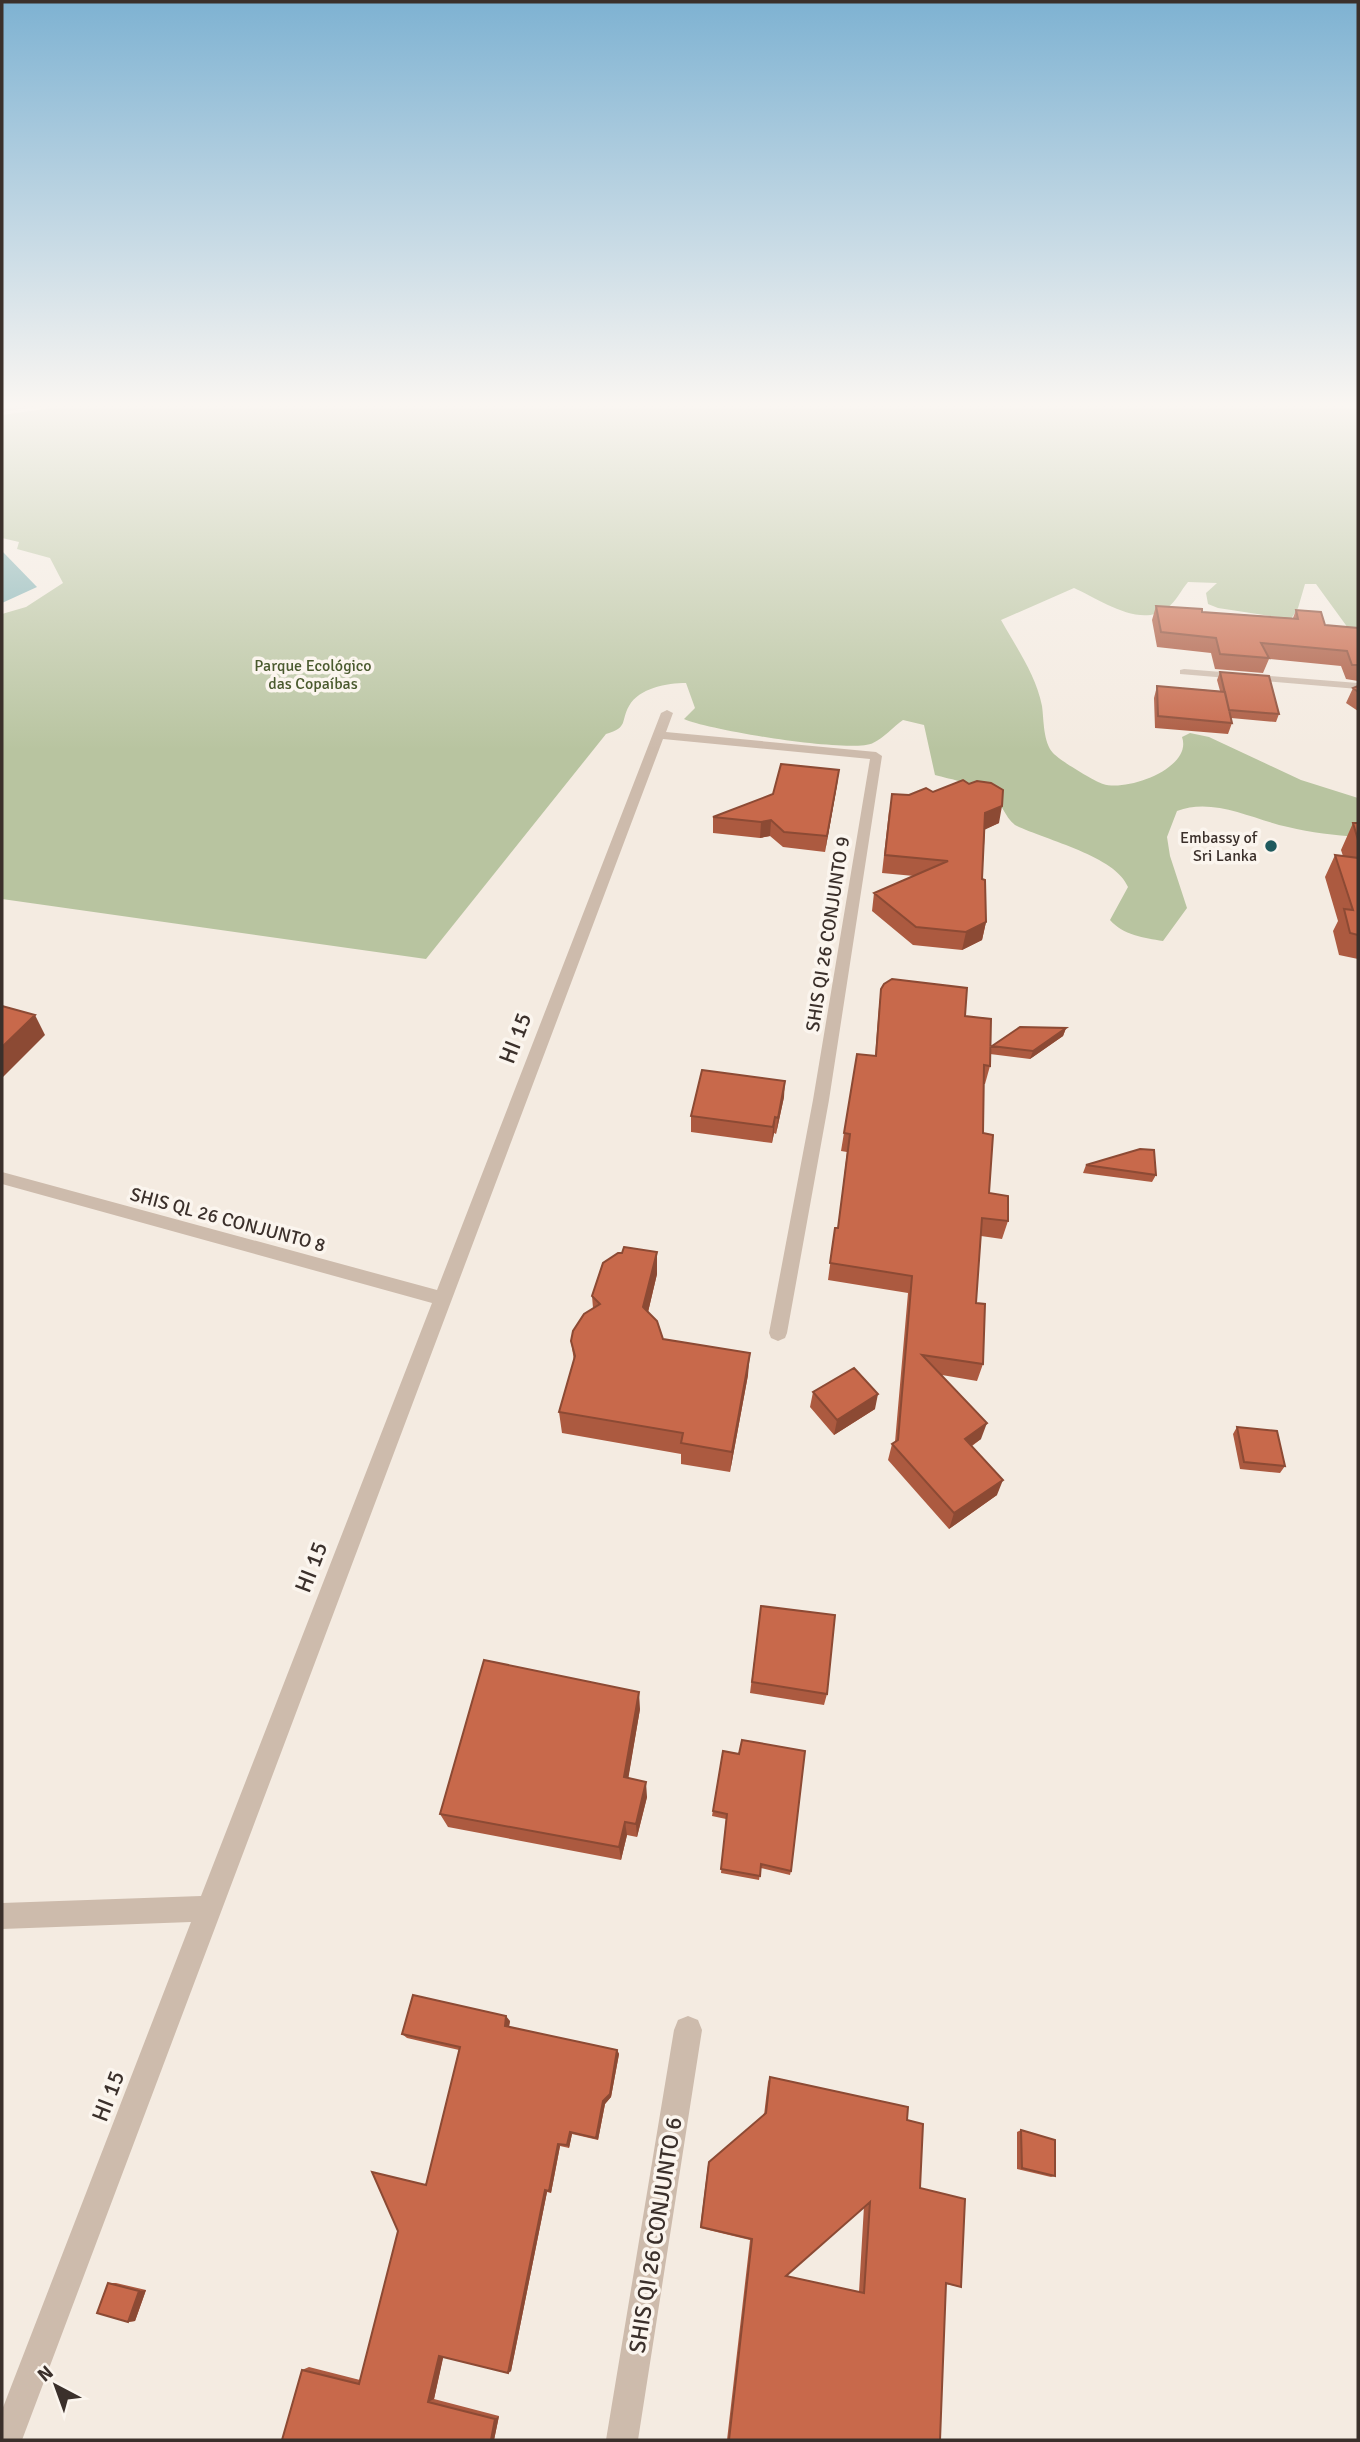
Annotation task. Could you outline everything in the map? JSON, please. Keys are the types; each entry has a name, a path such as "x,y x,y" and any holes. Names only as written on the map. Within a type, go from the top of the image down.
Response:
{"street":[{"path":"1184,672 1358,686"},
{"name":"HI 15","path":"6,2440 667,713"},
{"name":"SHIS QI 26 CONJUNTO 9","path":"659,735 876,756 821,1100 778,1333"},
{"name":"SHIS QL 26 CONJUNTO 8","path":"2,1178 443,1299"},
{"path":"2,1916 207,1909"},
{"name":"SHIS QI 26 CONJUNTO 6","path":"622,2440 688,2030"}],"green space":[{"name":"Parque Ecológico das Copaíbas","path":"2,522 1358,522 1358,634 1348,628 1316,584 1305,584 1298,608 1291,619 1218,608 1208,604 1206,593 1217,583 1188,582 1167,608 1156,614 1132,614 1074,588 1001,620 1035,683 1050,748 1077,770 1103,784 1114,786 1141,781 1168,768 1178,759 1183,748 1182,737 1190,733 1209,737 1301,780 1358,798 1358,837 1297,829 1218,808 1204,806 1177,811 1167,837 1170,856 1187,908 1163,941 1141,937 1121,929 1110,920 1128,887 1121,876 1095,858 1015,825 987,791 935,775 924,725 903,720 877,741 860,746 810,743 749,734 684,719 695,708 686,683 679,683 646,691 634,700 621,726 606,734 426,959 2,899 2,614 26,607 63,583 50,558 17,549 19,542 2,538"}],"water":[{"path":"2,551 37,587 2,603"}],"building":[{"path":"1156,606 1298,619 1296,610 1321,612 1325,625 1358,628 1358,665 1352,665 1347,651 1261,643 1269,658 1220,654 1216,638 1161,632"},
{"path":"1220,672 1269,676 1279,714 1229,710"},
{"path":"1157,686 1225,692 1232,723 1158,716"},
{"path":"781,764 839,770 827,836 784,832 771,820 761,822 713,817 773,794"},
{"path":"963,780 969,784 977,781 991,783 1003,790 1002,806 985,813 982,879 985,880 986,922 966,932 916,927 874,893 948,861 885,855 892,794 909,795 926,788 933,792"},
{"path":"1353,823 1358,823 1358,840"},
{"path":"1335,855 1358,858 1358,935 1350,933 1344,909 1353,910"},
{"path":"892,979 967,988 965,1016 991,1019 990,1066 984,1065 983,1133 993,1135 989,1193 1008,1196 1008,1221 982,1218 976,1303 985,1304 983,1364 922,1355 987,1423 965,1439 1003,1480 954,1513 892,1444 898,1440 912,1276 830,1263 835,1228 838,1228 850,1134 844,1133 857,1054 876,1056 881,989"},
{"path":"2,1006 35,1015 2,1047"},
{"path":"1020,1027 1066,1028 1033,1051 992,1046"},
{"path":"702,1070 785,1081 778,1118 775,1117 773,1127 691,1116"},
{"path":"1140,1149 1154,1150 1156,1175 1086,1165"},
{"path":"624,1247 657,1252 643,1307 657,1321 663,1339 750,1353 732,1452 681,1443 683,1433 559,1412 575,1356 571,1341 573,1331 584,1314 600,1304 592,1296 603,1263 622,1253"},
{"path":"854,1368 878,1394 837,1420 813,1392"},
{"path":"1237,1427 1277,1431 1285,1466 1244,1462"},
{"path":"761,1606 835,1615 827,1694 752,1682"},
{"path":"484,1660 639,1692 624,1777 646,1782 636,1824 625,1822 619,1847 440,1814"},
{"path":"742,1740 805,1751 791,1871 761,1864 760,1876 721,1869 727,1814 713,1811 723,1751 739,1754"},
{"path":"413,1995 506,2016 505,2026 617,2050 610,2094 603,2101 596,2138 570,2132 567,2145 558,2144 549,2191 545,2190 508,2373 439,2356 428,2402 495,2419 491,2440 282,2440 302,2370 359,2384 398,2231 372,2172 426,2185 460,2047 402,2034"},
{"path":"770,2077 908,2107 907,2120 923,2124 920,2188 965,2199 961,2287 946,2283 940,2440 729,2440 752,2239 701,2227 709,2162 766,2113","holes":["870,2202 864,2293 786,2276"]},
{"path":"1021,2130 1055,2140 1055,2176 1022,2168"},
{"path":"108,2283 139,2291 128,2322 97,2313"}],"place":[{"name":"Embassy of Sri Lanka","path":"1271,846"}]}
